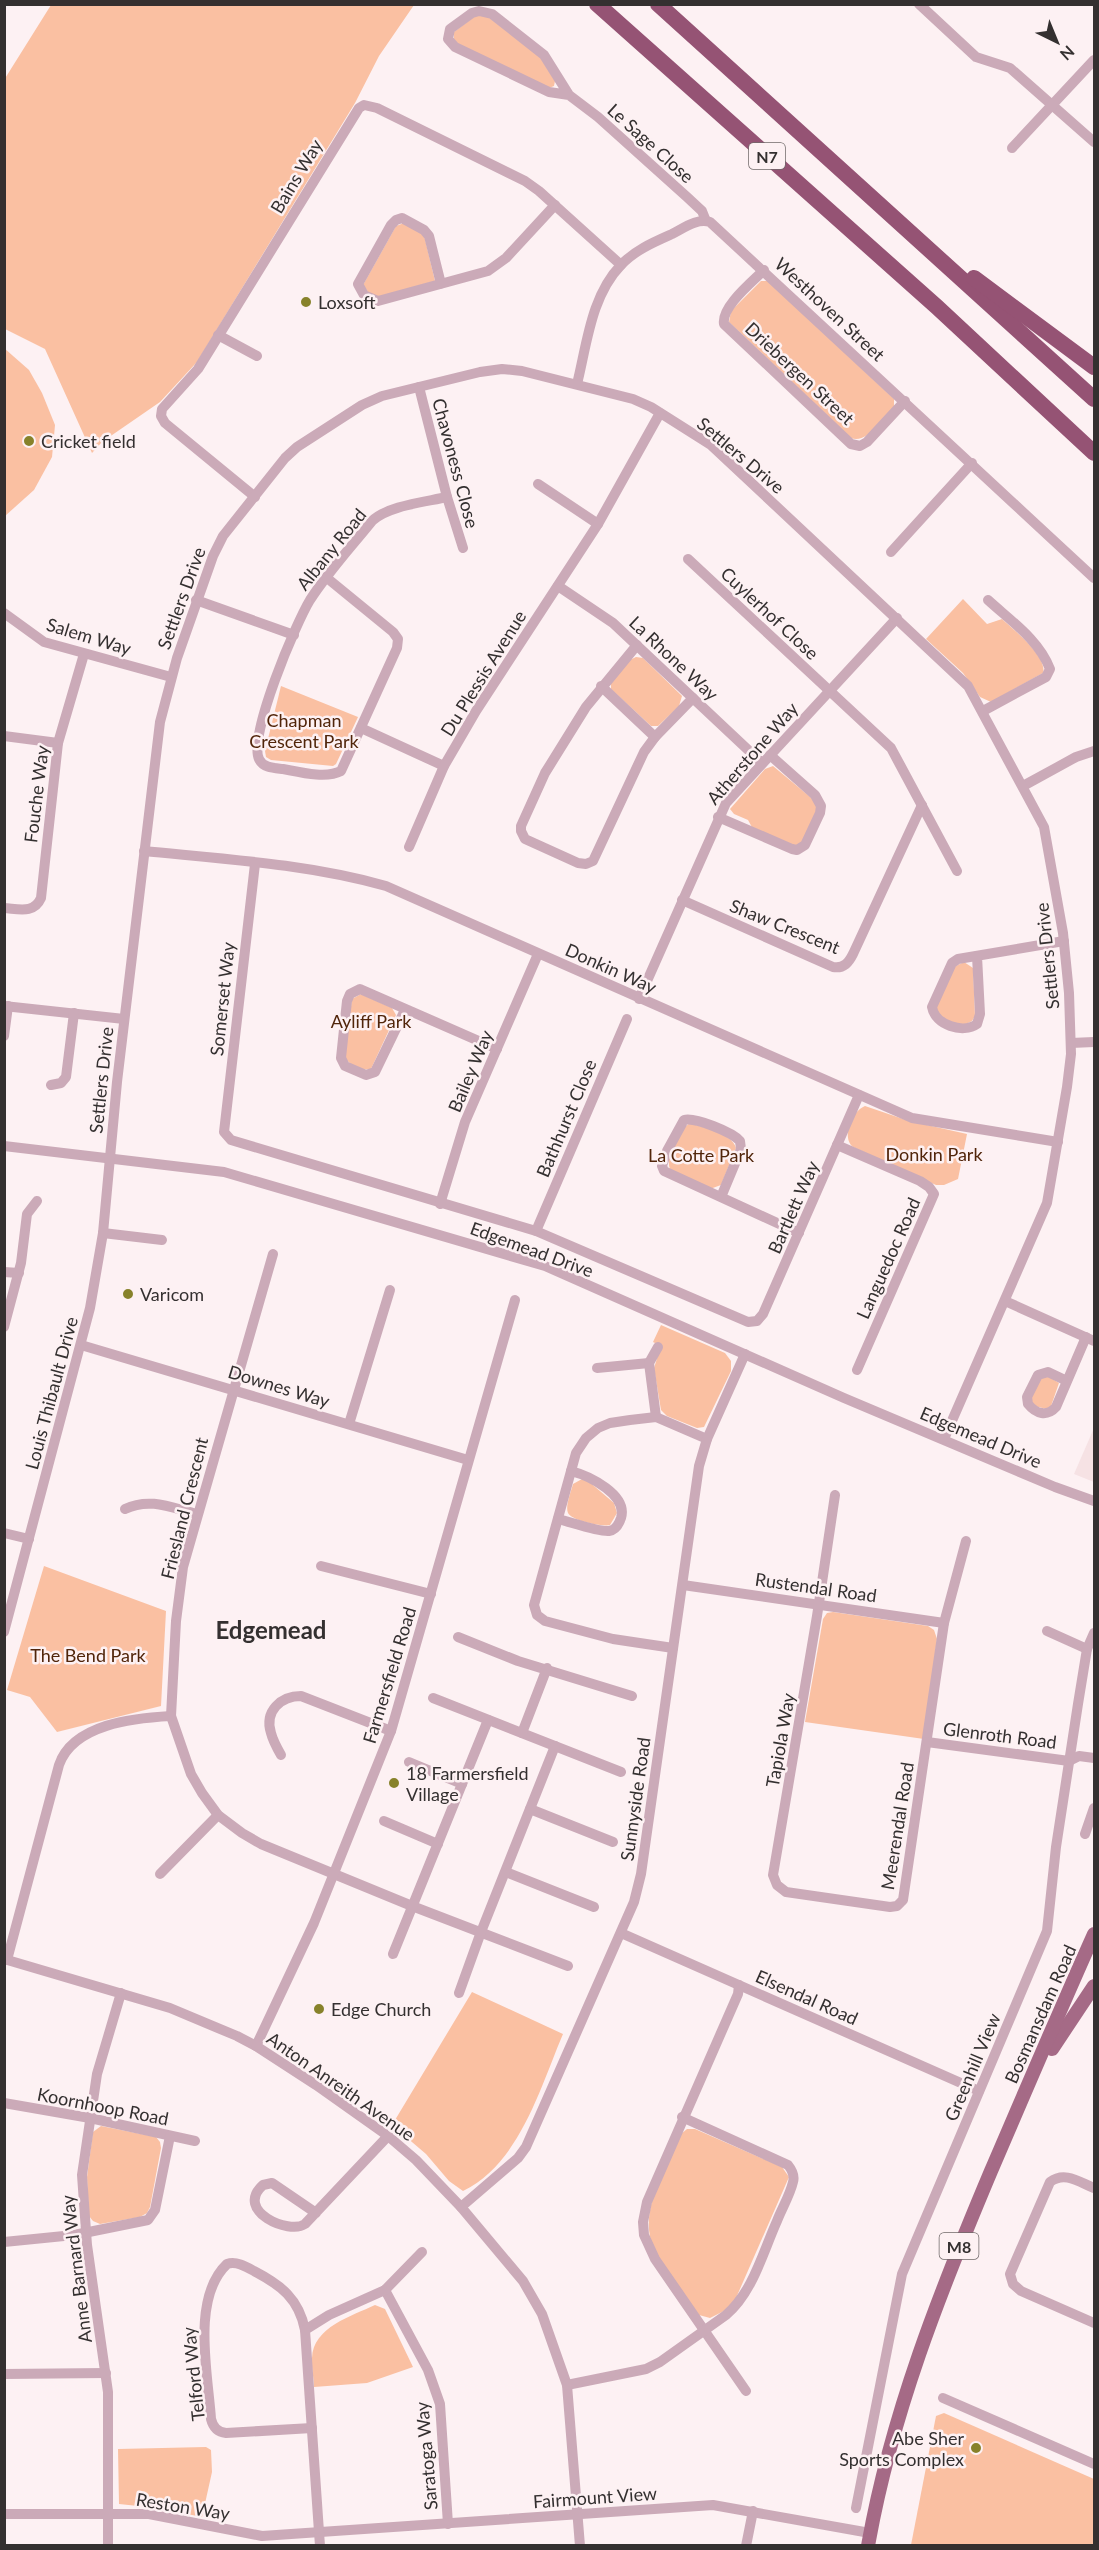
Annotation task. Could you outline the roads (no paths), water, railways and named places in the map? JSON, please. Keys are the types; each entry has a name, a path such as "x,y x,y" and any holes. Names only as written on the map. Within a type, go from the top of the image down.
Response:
{"highway":[{"name":"N7","path":"597,4 937,306 1091,451"},
{"name":"N7","path":"658,4 1095,399"},
{"path":"894,218 1095,367"}],"main road":[{"name":"Bosmansdam Road","path":"869,2539 908,2387 930,2322 1018,2108 1095,1934"},
{"name":"Bosmansdam Road","path":"1018,2108 1063,2031 1095,1986"}],"street":[{"path":"919,4 976,57 1010,68 1095,142"},
{"name":"Le Sage Close","path":"569,95 549,92 455,47 448,39 450,29 479,11 492,14 544,55 569,95 598,117 687,197 702,211 706,220"},
{"path":"1012,148 1095,60"},
{"name":"Bains Way","path":"255,497 172,430 161,416 164,406 198,369 359,108 364,105 377,108 525,181 621,265"},
{"path":"441,284 429,236 424,230 402,218 391,225 358,284 364,295 378,301 478,275 497,265 555,205"},
{"path":"577,384 597,302 606,284 621,265 653,243 696,222 706,220"},
{"name":"Westhoven Street","path":"706,220 714,224 764,270 1095,578"},
{"name":"Driebergen Street","path":"764,270 729,306 724,315 724,324 842,436 855,446 864,444 905,401"},
{"path":"218,335 257,356"},
{"name":"Settlers Drive","path":"109,1158 160,722 171,677 196,600 218,544 285,458 297,447 368,402 382,396 480,372 502,369 522,371 638,401 660,412 711,445 963,681 983,711 1046,833 1064,941 1071,1043 1069,1074 1058,1142 1047,1203 944,1439"},
{"name":"Chavoness Close","path":"419,387 462,548"},
{"name":"Du Plessis Avenue","path":"410,847 444,766 476,711 598,524 660,412"},
{"path":"891,552 972,463"},
{"path":"538,484 598,524"},
{"name":"Albany Road","path":"361,728 344,769 334,774 270,768 259,758 260,735 268,701 309,602 375,518 388,511 447,496"},
{"name":"Cuylerhof Close","path":"688,559 830,690"},
{"path":"327,578 393,632 398,639 397,648 361,728 444,766"},
{"name":"La Rhone Way","path":"558,586 613,623 693,698 818,799 820,813 805,846 797,850 718,817"},
{"path":"196,600 294,635"},
{"path":"983,711 1046,677 1050,669 1028,636 988,600"},
{"name":"Salem Way","path":"4,613 36,638 84,654 171,677"},
{"name":"Atherstone Way","path":"639,999 726,803 897,618"},
{"path":"637,645 601,686 545,772 522,826 522,836 527,842 578,863 586,864 593,861 638,762 655,737 693,698"},
{"name":"Fouche Way","path":"4,908 28,910 35,907 41,898 58,743 84,654"},
{"path":"601,686 655,737"},
{"path":"830,690 891,748 957,871"},
{"path":"4,736 58,743"},
{"path":"1023,786 1076,756 1095,751"},
{"name":"Shaw Crescent","path":"682,900 833,967 841,967 849,962 853,954 922,805"},
{"name":"Donkin Way","path":"144,851 307,869 359,878 386,886 912,1118 1058,1142"},
{"name":"Somerset Way","path":"228,1138 224,1132 255,864"},
{"path":"977,956 980,1014 977,1024 969,1029 961,1029 938,1018 932,1007 950,965 958,959 1064,941"},
{"name":"Bailey Way","path":"440,1204 465,1122 538,954"},
{"path":"405,1010 375,1072 366,1075 345,1066 341,1058 345,1012 350,994 356,990 364,990 497,1049"},
{"path":"4,1036 6,1006 124,1019"},
{"path":"51,1085 61,1083 66,1077 74,1013"},
{"name":"Bathhurst Close","path":"536,1231 627,1019"},
{"path":"1071,1043 1095,1042"},
{"name":"Bartlett Way","path":"748,1322 757,1321 763,1314 859,1095"},
{"path":"720,1197 741,1149 740,1141 735,1136 693,1118 684,1120 667,1151 662,1168 665,1173 799,1233"},
{"name":"Edgemead Drive","path":"228,1138 440,1204 536,1231 748,1322"},
{"name":"Languedoc Road","path":"837,1145 920,1181 934,1194 857,1370"},
{"name":"Edgemead Drive","path":"4,1146 224,1172 545,1266 1055,1487 1095,1501"},
{"name":"Louis Thibault Drive","path":"4,1632 90,1308 103,1233 109,1158"},
{"path":"4,1327 20,1268 27,1214 37,1201"},
{"path":"103,1233 162,1240"},
{"name":"Friesland Crescent","path":"273,1254 183,1567 171,1716 190,1774 218,1815 261,1844 412,1906 568,1966"},
{"path":"4,1272 20,1268"},
{"path":"349,1424 390,1290"},
{"name":"Farmersfield Road","path":"256,2046 314,1923 392,1731 515,1300"},
{"path":"1005,1301 1090,1339 1067,1381"},
{"name":"Downes Way","path":"81,1345 468,1460"},
{"path":"656,1417 649,1363 658,1347"},
{"name":"Sunnyside Road","path":"460,2207 518,2158 526,2148 621,1933 640,1882 699,1466 707,1439 745,1354"},
{"path":"597,1368 649,1363"},
{"path":"673,1648 613,1639 539,1617 534,1605 581,1444 598,1428 610,1423 656,1417 707,1439"},
{"path":"558,1519 606,1531 615,1528 623,1511 620,1501 595,1480 571,1472"},
{"name":"Edgemead Drive","path":"1055,1487 1095,1509"},
{"name":"Tapiola Way","path":"775,1881 773,1875 835,1496"},
{"path":"125,1509 140,1503 153,1502 197,1514"},
{"path":"4,1533 29,1539"},
{"name":"Meerendal Road","path":"775,1881 786,1892 890,1907 900,1904 905,1896 944,1623 966,1541"},
{"path":"321,1566 431,1594"},
{"name":"Rustendal Road","path":"683,1585 944,1623"},
{"path":"1047,1631 1087,1649"},
{"name":"Greenhill View","path":"856,2508 902,2274 1047,1931 1056,1847 1087,1649 1095,1633"},
{"path":"458,1637 518,1661 547,1668 632,1696"},
{"path":"522,1733 547,1668"},
{"path":"281,1755 270,1732 270,1717 280,1701 292,1696 302,1696 392,1731"},
{"path":"433,1698 621,1772"},
{"path":"6,1960 59,1765 65,1752 82,1736 115,1724 171,1716"},
{"path":"393,1954 488,1720"},
{"name":"Glenroth Road","path":"927,1742 1070,1761 1079,1756 1095,1758"},
{"path":"459,1993 555,1746"},
{"path":"409,1762 462,1784"},
{"path":"1085,1834 1095,1808"},
{"path":"530,1809 613,1842"},
{"path":"160,1874 218,1815"},
{"path":"384,1821 438,1844"},
{"path":"506,1872 594,1907"},
{"name":"Elsendal Road","path":"621,1933 979,2091"},
{"name":"Anton Anreith Avenue","path":"6,1960 170,2008 256,2046 388,2136 416,2160 460,2207 523,2281 542,2314 567,2385 580,2546"},
{"path":"739,1985 738,1994 646,2202 644,2235 655,2259 746,2391"},
{"name":"Anne Barnard Way","path":"108,2546 106,2373 85,2232 82,2175 97,2074 121,1993"},
{"name":"Koornhoop Road","path":"4,2103 90,2118 195,2141"},
{"path":"567,2385 646,2369 704,2331 735,2307 747,2290 793,2183 794,2177 791,2169 784,2162 682,2117"},
{"path":"4,2242 142,2222 153,2215 170,2136"},
{"path":"315,2213 272,2183 263,2185 255,2197 254,2204 261,2214 296,2228 305,2224 388,2136"},
{"path":"1095,2188 1068,2177 1056,2178 1050,2182 1010,2274 1012,2284 1021,2291 1095,2323"},
{"path":"320,2546 305,2330 329,2315 385,2290 422,2252"},
{"name":"Telford Way","path":"305,2330 298,2306 276,2282 237,2263 227,2264 220,2272 207,2303 204,2325 211,2419 214,2427 221,2433 312,2428"},
{"name":"Saratoga Way","path":"385,2290 428,2370 440,2404 448,2524"},
{"path":"4,2374 106,2373"},
{"path":"943,2398 1095,2464"},
{"name":"Fairmount View","path":"320,2532 713,2505 753,2511 869,2539"},
{"path":"746,2546 753,2511"},
{"name":"Reston Way","path":"4,2514 149,2514 262,2536 320,2532"}],"place":[{"name":"Loxsoft","path":"306,302"},
{"name":"Cricket field","path":"29,441"},
{"name":"Varicom","path":"128,1294"},
{"name":"18 Farmersfield Village","path":"394,1783"},
{"name":"Edge Church","path":"319,2009"},
{"name":"Abe Sher Sports Complex","path":"976,2448"}],"district":[{"name":"Edgemead","path":"271,1629"}],"park label":[{"name":"Chapman Crescent Park","path":"304,730"},
{"name":"Ayliff Park","path":"371,1021"},
{"name":"Donkin Park","path":"934,1154"},
{"name":"La Cotte Park","path":"701,1155"},
{"name":"The Bend Park","path":"88,1655"}]}
